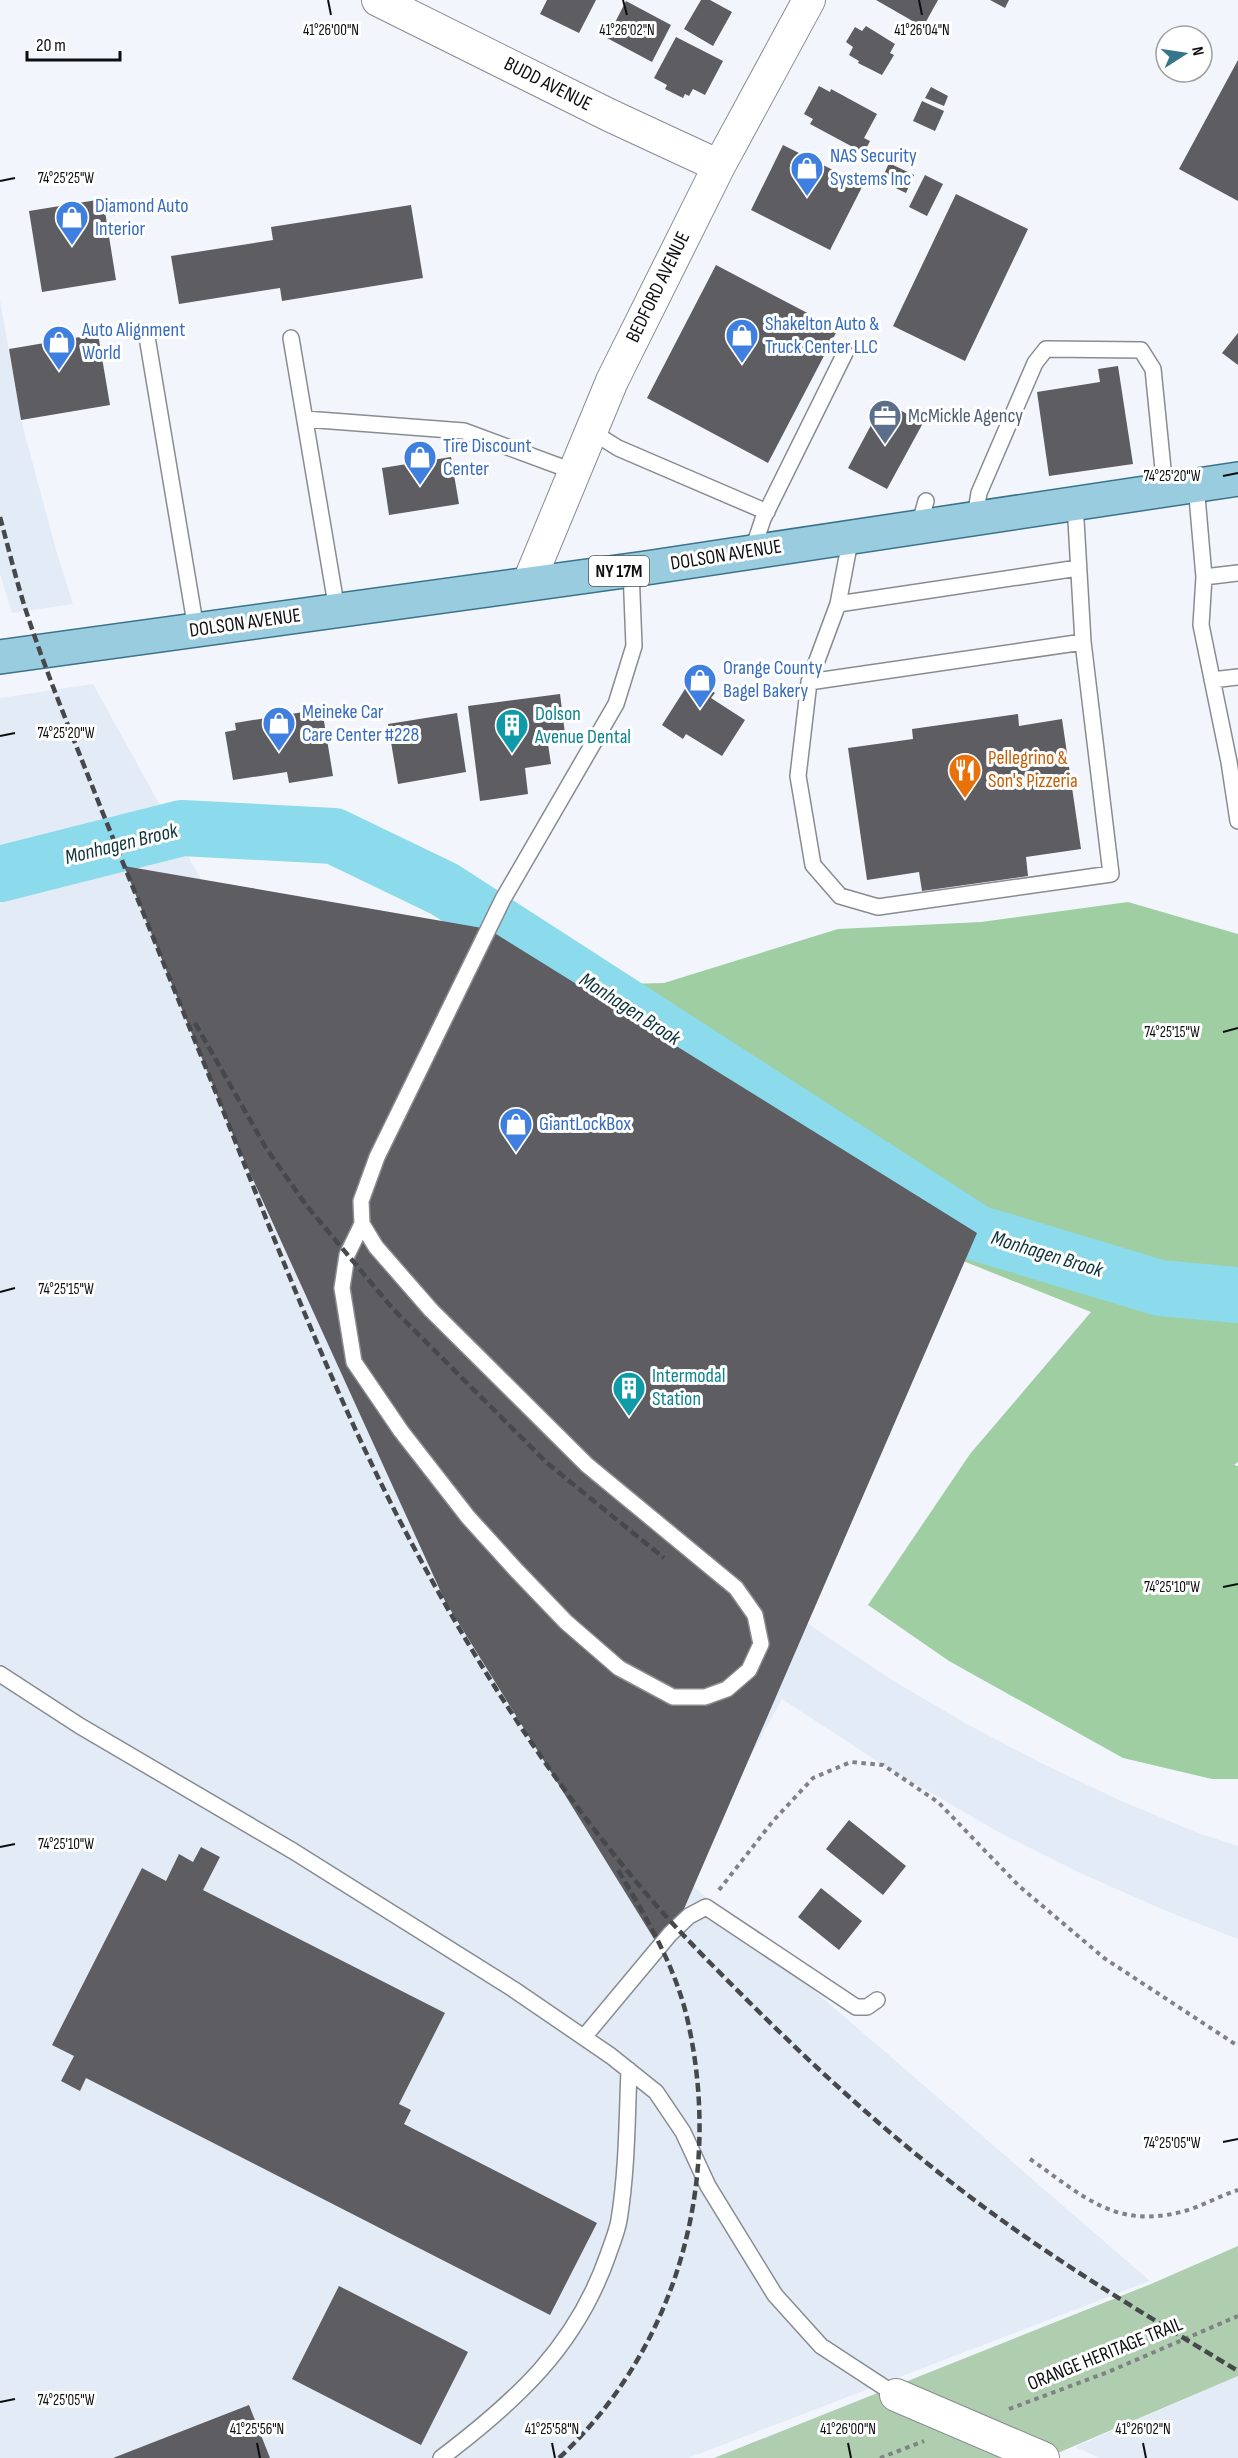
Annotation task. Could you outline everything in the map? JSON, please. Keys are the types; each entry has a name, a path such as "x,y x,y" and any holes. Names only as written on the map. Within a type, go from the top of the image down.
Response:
{"main road":[{"name":"DOLSON AVENUE","path":"0,657 752,552 851,536 922,513 975,517 1238,479"}],"street":[{"name":"BUDD AVENUE","path":"378,0 609,115 719,166"},
{"name":"BEDFORD AVENUE","path":"528,584 612,381 719,166 809,0"},
{"path":"896,2395 1043,2458"}],"lane":[{"path":"147,337 196,630"},
{"path":"291,338 337,610"},
{"path":"975,517 979,494 1035,363 1046,349 1141,350 1153,369 1180,487 1204,577 1201,625 1229,762 1238,820"},
{"path":"752,552 767,512 845,353"},
{"path":"305,419 464,431 574,472"},
{"path":"591,431 618,448 767,512"},
{"path":"851,536 838,604 809,682 798,776 813,865 840,896 878,907 1111,874 1083,642 1075,503"},
{"path":"838,604 1078,568"},
{"path":"362,1224 376,1247 431,1310 587,1465 736,1588 755,1615 762,1644 749,1670 727,1689 705,1697 673,1697 619,1668 566,1622 517,1571 468,1516 400,1431 354,1362 342,1288 347,1255 362,1224 361,1201 377,1157 503,899 616,705 634,646 631,570"},
{"path":"1204,577 1238,573"},
{"path":"809,682 1083,642"},
{"path":"1212,680 1238,677"},
{"path":"0,1674 80,1726 293,1851 513,1989 629,2070 656,2092 683,2132 708,2186 775,2295 821,2346 896,2395"},
{"path":"584,2037 670,1934 689,1916 706,1907 856,2007 867,2007 877,2000"},
{"path":"441,2458 480,2428 524,2388 566,2341 598,2282 619,2222 629,2070"}],"path":[{"path":"706,1907 773,1821 813,1778 851,1762 883,1765 938,1802 1019,1886 1104,1958 1238,2046"},
{"path":"1030,2159 1086,2198 1110,2211 1132,2216 1154,2218 1184,2211 1238,2190"},
{"name":"ORANGE HERITAGE TRAIL","path":"1004,2411 1107,2372 1238,2316"},
{"path":"880,2458 929,2439"}],"shaded area":[{"path":"0,300 21,420 73,604 12,613 0,574"},
{"path":"93,684 348,1145 752,1583 892,1680 965,1723 1119,1800 1198,1833 1238,1846 1238,1939 1164,1910 1078,1872 1002,1834 883,1765 782,1699 684,1878 1150,2281 688,2458 0,2458 0,698"},
{"path":"1238,2376 1238,2458 1100,2458 1075,2447"}],"green space":[{"path":"1128,902 1238,934 1238,1462 1234,1465 1238,1466 1238,1779 1212,1779 1123,1758 949,1661 868,1605 970,1454 1091,1312 923,1245 535,962 582,985 664,983 838,929 981,922"},
{"path":"1238,2246 1238,2376 1046,2458 714,2458 1151,2284"}],"building":[{"path":"547,0 596,0 579,33 540,14"},
{"path":"701,0 710,0 732,12 713,46 684,29"},
{"path":"876,0 938,0 923,27"},
{"path":"990,0 1009,0 1005,8"},
{"path":"626,1 671,25 652,62 607,38"},
{"path":"866,26 895,44 890,53 894,55 882,75 858,63 859,61 849,55 853,47 846,42 855,27 862,31"},
{"path":"676,37 723,61 705,95 693,89 689,96 685,94 683,98 665,89 667,85 654,78"},
{"path":"1238,60 1238,201 1179,169"},
{"path":"819,86 830,92 831,89 877,114 864,138 870,141 864,153 810,124 813,119 804,114"},
{"path":"931,87 948,96 944,106 925,98"},
{"path":"922,101 944,111 935,131 913,121"},
{"name":"NAS Security Systems Inc","path":"783,145 863,185 830,250 751,210"},
{"path":"889,163 914,175 906,193 881,181"},
{"path":"925,175 943,184 927,216 909,207"},
{"path":"956,194 1028,229 965,361 893,326"},
{"name":"Diamond Auto Interior","path":"103,199 116,280 42,292 29,211"},
{"path":"411,205 423,278 282,301 280,288 179,304 171,256 273,240 271,227"},
{"name":"Shakelton Auto & Truck Center LLC","path":"716,265 838,329 768,463 647,398"},
{"path":"1238,333 1238,365 1222,353"},
{"name":"Auto Alignment World","path":"98,334 110,405 21,420 9,349"},
{"path":"1118,366 1133,464 1049,476 1037,392 1100,382 1098,369"},
{"name":"McMickle Agency","path":"884,401 923,423 887,489 848,468"},
{"name":"Tire Discount Center","path":"451,457 459,504 389,515 382,468"},
{"name":"Orange County Bagel Bakery","path":"692,678 715,693 711,698 745,720 722,756 686,734 683,739 662,725"},
{"name":"Dolson Avenue Dental","path":"560,694 566,742 548,744 551,764 525,768 528,794 480,801 468,706"},
{"name":"Meineke Car Care Center #228","path":"322,709 333,776 289,783 287,772 233,780 225,732 236,730 235,723"},
{"path":"457,713 466,772 398,784 388,724"},
{"name":"Pellegrino & Son's Pizzeria","path":"1018,714 1019,726 1062,719 1081,849 1026,857 1028,876 922,891 919,872 867,880 848,748 913,739 912,729"},
{"name":"Intermodal Station","path":"124,866 488,929 977,1233 664,1955 445,1601 235,1140"},
{"path":"849,1820 906,1866 883,1895 826,1849"},
{"path":"201,1847 220,1857 203,1890 445,2013 399,2104 411,2110 404,2124 597,2223 550,2315 86,2078 80,2091 61,2081 74,2056 52,2045 142,1868 166,1881 179,1854 193,1862"},
{"path":"821,1888 862,1921 839,1950 798,1917"},
{"path":"339,2286 468,2352 421,2445 292,2379"},
{"path":"249,2405 270,2458 113,2458"}],"waterway":[{"name":"Monhagen Brook","path":"0,874 182,828 334,836 444,889 977,1233 1160,1288 1238,1295"}],"railway":[{"path":"0,517 24,605 54,691 324,1359 374,1469 426,1570 479,1662 537,1751 568,1795 647,1895 716,1968 834,2084 929,2165 1025,2237 1238,2371"},
{"path":"195,1023 266,1148 306,1205 393,1309 547,1463 664,1558"},
{"path":"559,2458 600,2414 634,2365 661,2313 681,2257 694,2200 699,2141 697,2081 688,2022 668,1962 618,1870"}],"place":[{"name":"NAS Security Systems Inc","path":"807,197"},
{"name":"Diamond Auto Interior","path":"72,246"},
{"name":"Shakelton Auto & Truck Center LLC","path":"742,364"},
{"name":"Auto Alignment World","path":"59,371"},
{"name":"McMickle Agency","path":"885,445"},
{"name":"Tire Discount Center","path":"420,486"},
{"name":"Orange County Bagel Bakery","path":"700,709"},
{"name":"Meineke Car Care Center #228","path":"279,752"},
{"name":"Dolson Avenue Dental","path":"512,754"},
{"name":"Pellegrino & Son's Pizzeria","path":"965,799"},
{"name":"GiantLockBox","path":"516,1153"},
{"name":"Intermodal Station","path":"629,1417"}]}
